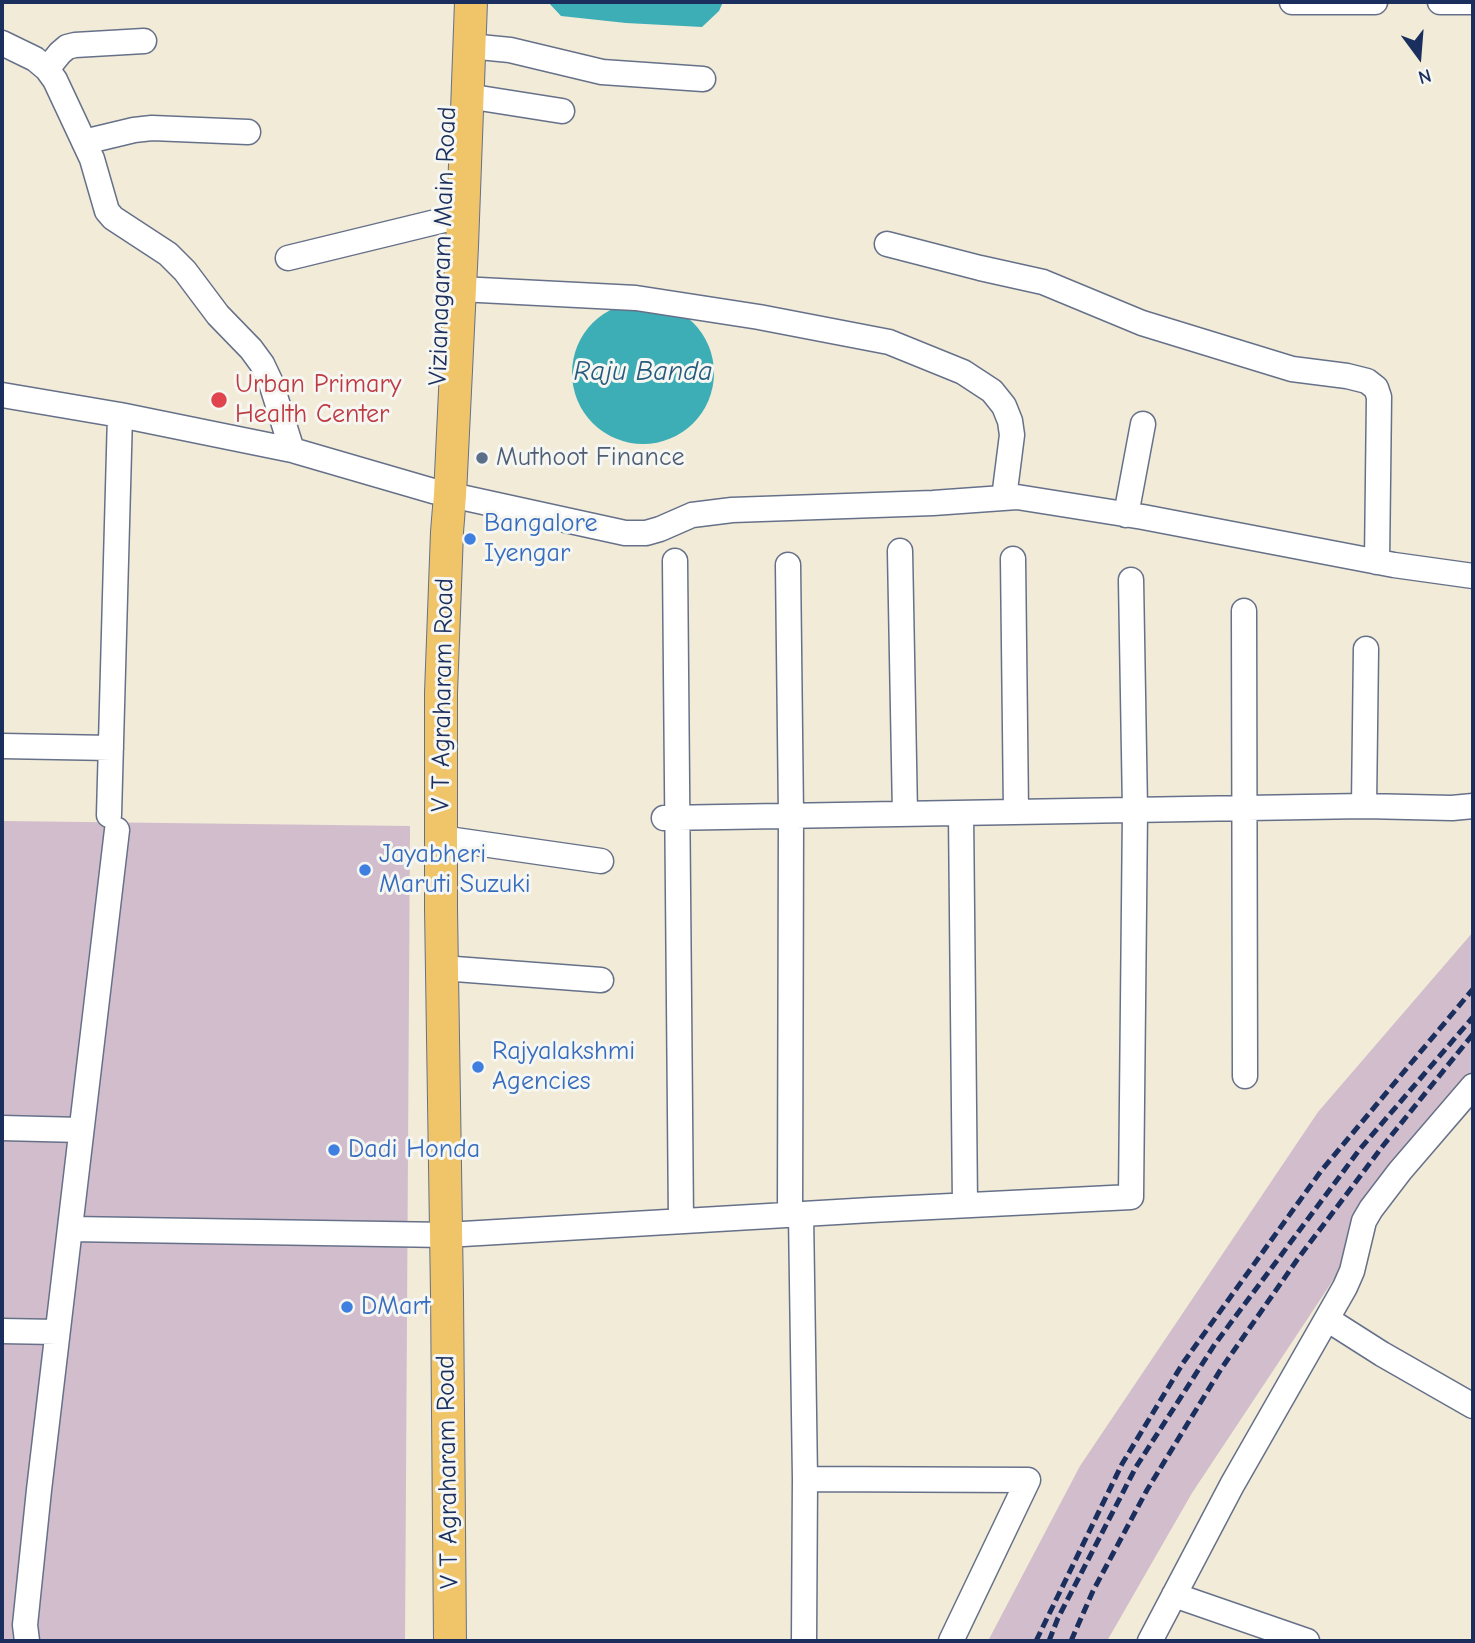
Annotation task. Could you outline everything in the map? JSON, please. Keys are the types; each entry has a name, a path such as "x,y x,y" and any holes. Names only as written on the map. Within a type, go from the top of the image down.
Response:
{"main road":[{"name":"Vizianagaram Main Road","path":"441,493 444,220 452,2"},
{"name":"V T Agraharam Road","path":"450,1641 424,872 427,630 460,289 471,2"},
{"name":"V T Agraharam Road","path":"429,1641 442,968 441,693 447,532 441,493"}],"street":[{"path":"1292,2 1375,2"},
{"path":"1440,2 1473,2"},
{"path":"47,69 67,47 144,41"},
{"path":"2,44 36,59 55,80 96,169 107,211 113,218 168,254 186,271 208,302 262,364 271,383 292,450"},
{"path":"469,46 510,50 602,72 703,79"},
{"path":"467,96 562,111"},
{"path":"84,142 152,128 248,132"},
{"path":"288,258 444,220"},
{"path":"887,244 1043,282 1142,323 1292,369 1367,381 1376,388 1379,397 1377,562"},
{"path":"460,289 636,298 759,317 889,342 962,372 992,391 1004,406 1012,435 1004,498"},
{"path":"2,395 120,415 292,450 441,493 625,533 646,533 692,515 732,510 1017,497 1377,562 1473,576"},
{"path":"27,1641 26,1611 113,823 111,748 120,415"},
{"path":"1126,515 1143,424"},
{"path":"900,551 905,814"},
{"path":"1013,559 1016,812"},
{"path":"676,561 671,818 681,1222"},
{"path":"788,565 796,1214 805,1479 804,1641"},
{"path":"70,1229 437,1235 1131,1197 1135,810 1131,580"},
{"path":"1244,611 1245,1076"},
{"path":"1364,806 1366,649"},
{"path":"2,746 111,748"},
{"path":"671,818 1473,806"},
{"path":"961,813 965,1205"},
{"path":"441,838 601,861"},
{"path":"442,968 601,980"},
{"path":"1150,1641 1232,1485 1352,1271 1364,1222 1371,1209 1473,1086"},
{"path":"2,1128 81,1130"},
{"path":"1326,1319 1473,1406"},
{"path":"2,1331 57,1332"},
{"path":"805,1479 1028,1480 951,1641"},
{"path":"1174,1595 1307,1641"}],"shaded area":[{"path":"2,821 410,826 405,1641 2,1641"},
{"path":"1473,932 1473,1105 1371,1223 1192,1493 1107,1641 988,1641 1080,1466 1318,1112"}],"water":[{"path":"548,2 723,2 719,11 702,27 561,16"},
{"name":"Raju Banda","path":"643,302 670,307 694,322 709,346 714,373 709,400 694,424 670,439 643,444 616,439 592,424 577,400 572,373 577,346 592,322 616,307"}],"railway":[{"path":"1036,1641 1122,1464 1183,1363 1321,1171 1473,989"},
{"path":"1049,1641 1058,1618 1136,1467 1215,1344 1360,1149 1473,1017"},
{"path":"1071,1641 1093,1591 1147,1490 1221,1369 1297,1260 1382,1147 1473,1034"}],"place":[{"name":"Urban Primary Health Center","path":"219,400"},
{"name":"Muthoot Finance","path":"482,458"},
{"name":"Bangalore Iyengar","path":"470,539"},
{"name":"Jayabheri Maruti Suzuki","path":"365,870"},
{"name":"Rajyalakshmi Agencies","path":"478,1067"},
{"name":"Dadi Honda","path":"334,1150"},
{"name":"DMart","path":"347,1307"}]}
